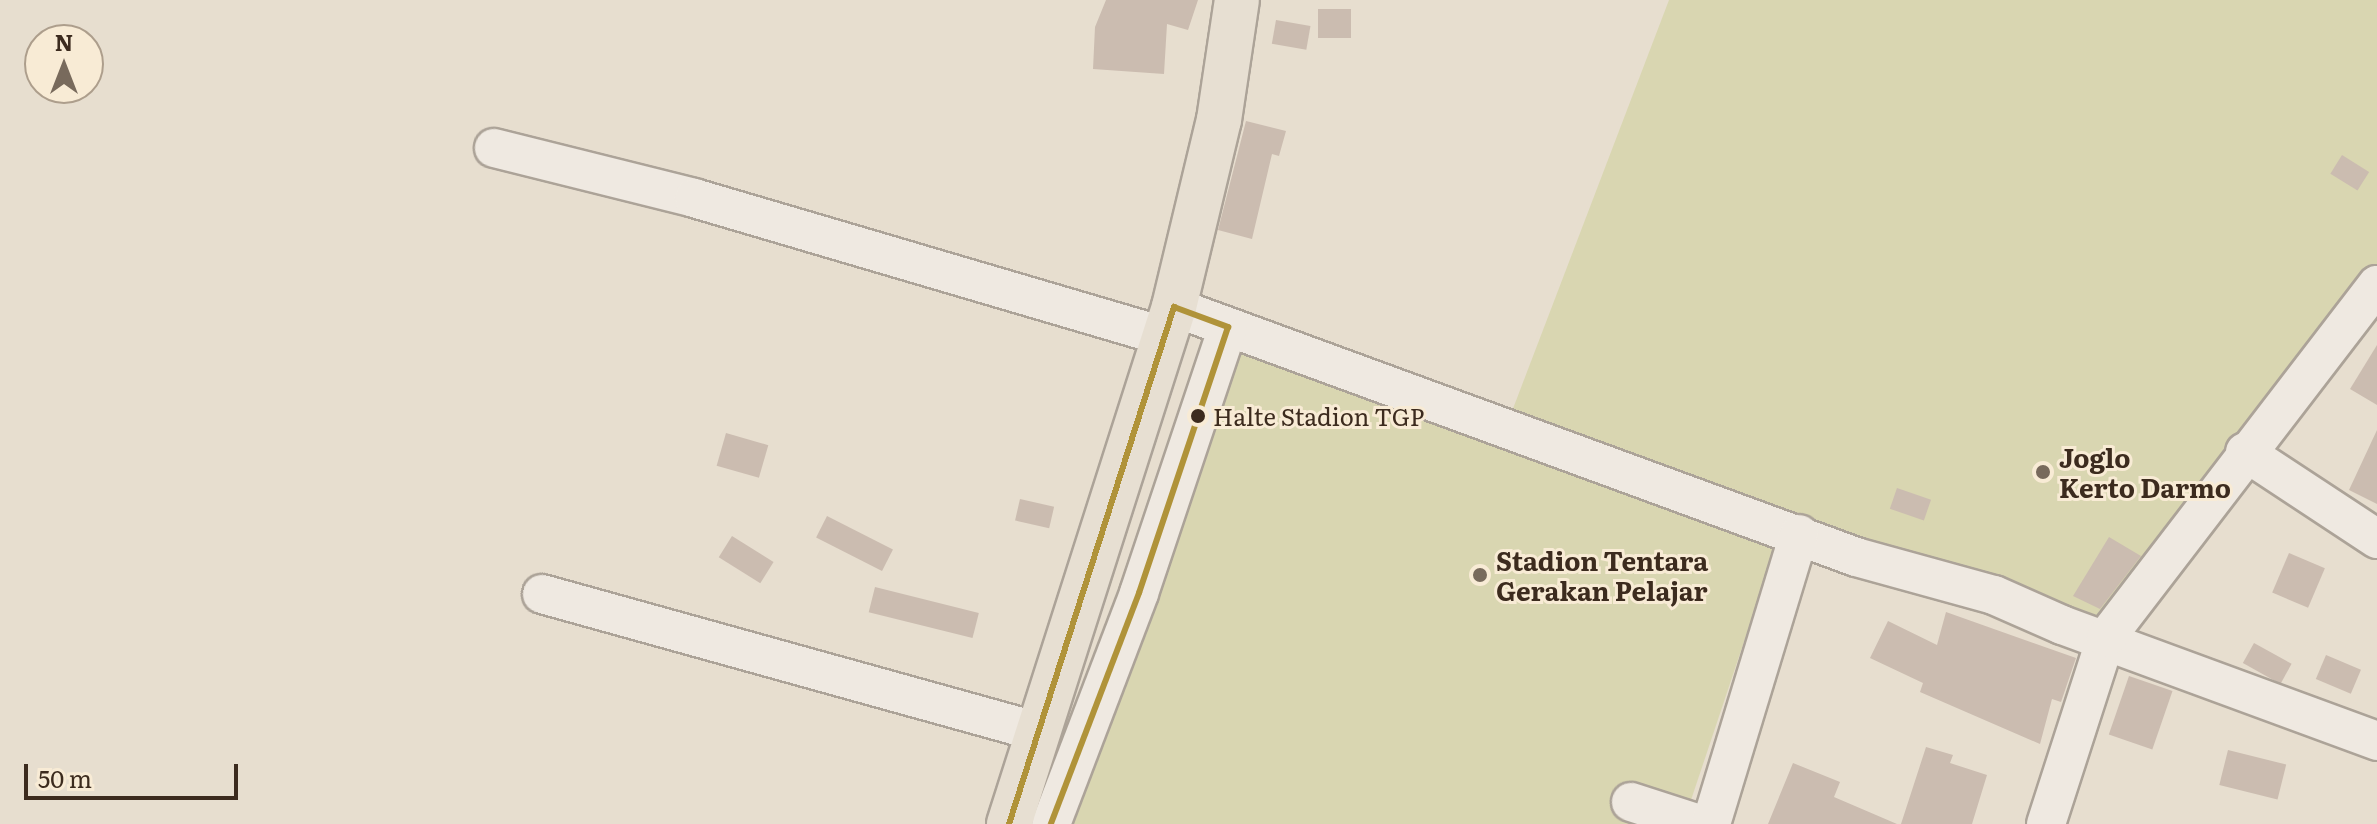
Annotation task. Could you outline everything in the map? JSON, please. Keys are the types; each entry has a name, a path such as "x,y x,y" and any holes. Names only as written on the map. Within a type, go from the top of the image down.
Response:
{"main road":[{"path":"1009,824 1169,322 1219,120 1237,0"}],"street":[{"path":"494,148 1169,322 1228,327 1856,557 1994,595 2062,625 2106,638 2377,741"},
{"path":"2046,824 2106,638 2245,452 2377,285"},
{"path":"1051,824 1139,593 1228,327"},
{"path":"2245,452 2376,537"},
{"path":"1711,824 1799,534"},
{"path":"542,594 1039,732"},
{"path":"1631,802 1699,824"}],"shaded area":[{"path":"1669,0 2377,0 2377,286 2106,638 1506,427"},
{"name":"Stadion Tentara Gerakan Pelajar","path":"1228,327 1776,546 1683,824 1051,824"}],"building":[{"path":"1106,0 1198,0 1188,30 1167,24 1164,74 1093,69 1095,27"},
{"path":"1318,9 1351,9 1351,38 1318,38"},
{"path":"1276,20 1310,26 1306,50 1272,44"},
{"path":"1246,121 1286,131 1279,156 1272,154 1252,239 1218,230"},
{"path":"2342,155 2369,172 2357,191 2330,174"},
{"path":"2377,345 2377,405 2350,389"},
{"path":"2377,430 2377,504 2349,490"},
{"path":"726,433 768,445 759,478 717,466"},
{"path":"1897,488 1931,500 1924,521 1890,509"},
{"path":"1020,499 1054,507 1049,528 1015,520"},
{"path":"827,516 893,550 882,571 816,537"},
{"path":"732,536 774,562 760,583 719,557"},
{"path":"2109,537 2141,556 2100,609 2073,596"},
{"path":"2289,553 2325,568 2308,608 2272,593"},
{"path":"875,587 979,613 973,638 869,612"},
{"path":"1946,612 2076,658 2061,702 2052,699 2040,744 1920,692 1923,683 1870,658 1888,621 1937,645"},
{"path":"2254,643 2292,664 2280,684 2243,663"},
{"path":"2326,655 2361,670 2351,694 2316,679"},
{"path":"2129,676 2172,691 2152,750 2109,735"},
{"path":"1926,747 1953,755 1950,763 1987,775 1972,824 1901,824"},
{"path":"2228,750 2286,765 2278,799 2219,785"},
{"path":"1793,763 1840,782 1834,797 1897,824 1768,824"}],"transit line":[{"path":"1009,824 1174,307 1228,327 1139,593 1051,824"}],"place":[{"name":"Halte Stadion TGP","path":"1198,416"},
{"name":"Joglo Kerto Darmo","path":"2043,472"},
{"name":"Stadion Tentara Gerakan Pelajar","path":"1480,575"}]}
